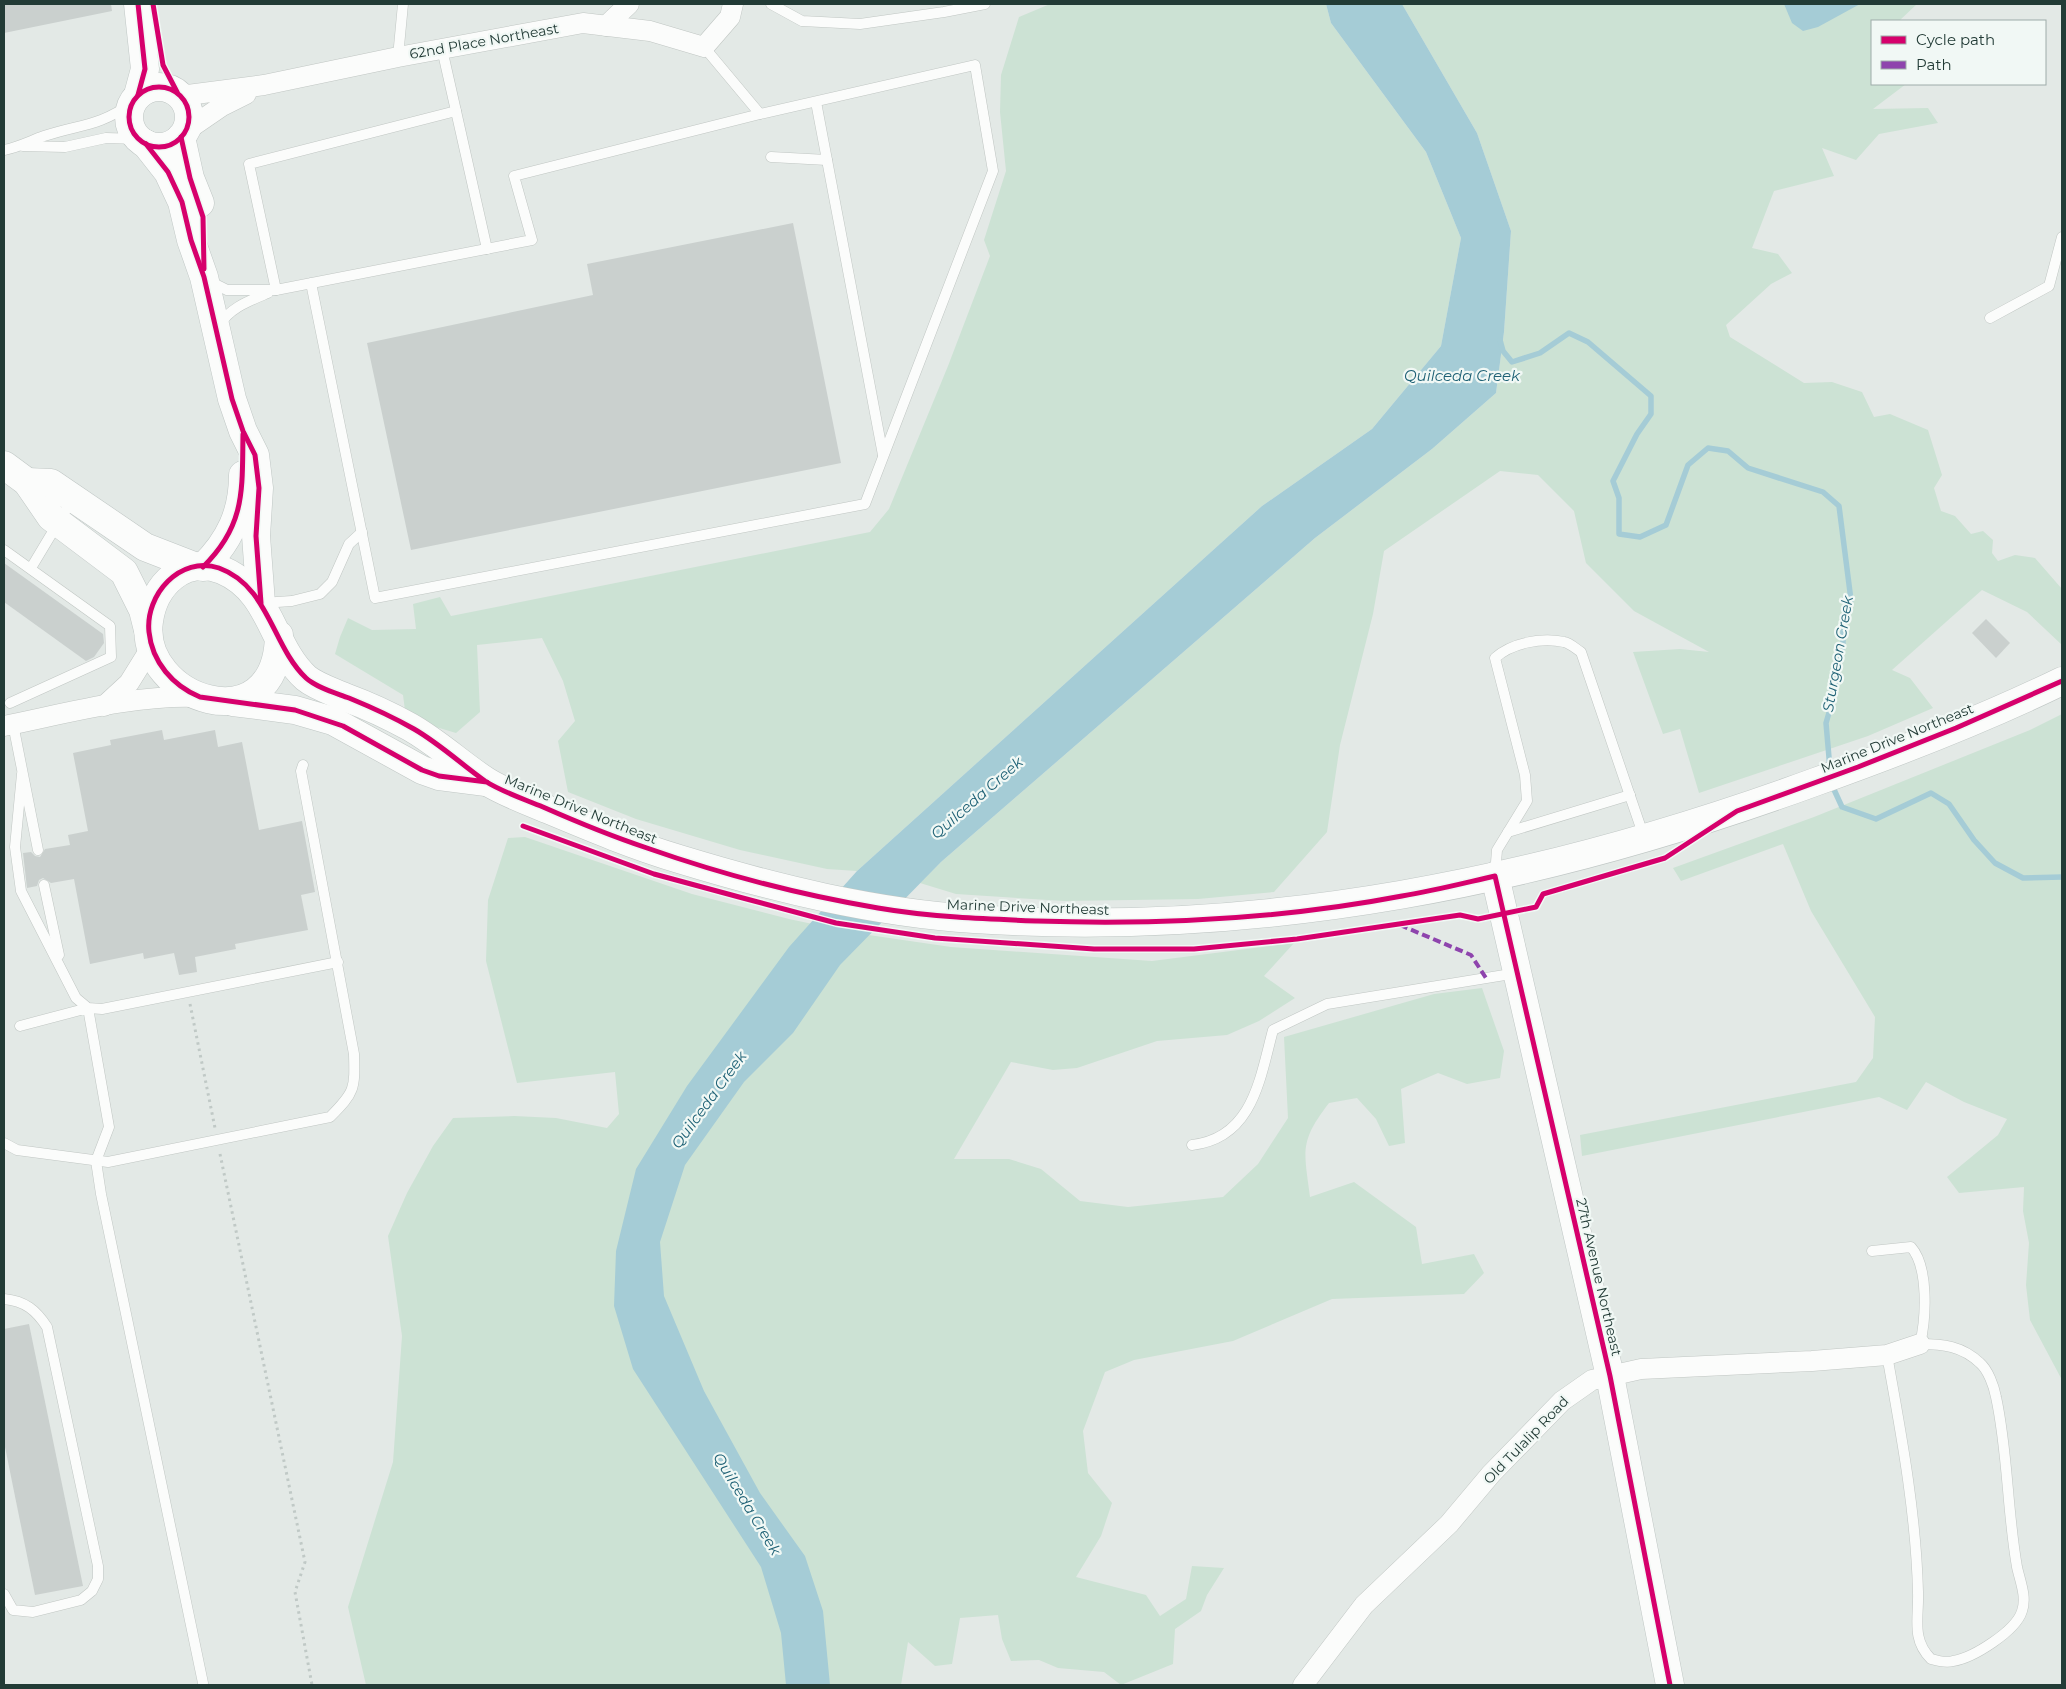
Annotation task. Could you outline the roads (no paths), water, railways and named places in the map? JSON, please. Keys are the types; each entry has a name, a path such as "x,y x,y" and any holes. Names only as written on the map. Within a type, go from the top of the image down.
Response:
{"main road":[{"path":"138,4 146,69 129,122 168,172 177,189 186,216 191,240 204,277 232,399 243,431 255,456 259,488 256,536 261,603"},
{"path":"153,4 163,65 188,109 184,133 190,178 203,217 204,277"},
{"path":"135,99 147,89 157,86 167,88 178,94"},
{"path":"142,141 165,146 184,133"},
{"path":"150,638 154,605 165,584 178,571 198,566 218,553 233,528 240,510 243,490 243,431"},
{"path":"4,465 27,482 51,517 124,572 143,610 158,661 173,682 186,692 200,697 231,702 256,692 268,679 279,656 279,636 261,603 249,589 218,568 198,566 145,547 51,482 27,482"},
{"name":"Marine Drive Northeast","path":"279,636 294,664 310,682 375,709 414,729 450,752 487,782 607,834 679,859 777,886 878,908 972,919 1086,923 1175,922 1303,910 1400,897 1495,876 1645,838 1737,811 1867,763 2062,681"},
{"name":"Marine Drive Northeast","path":"231,702 295,710 344,726 422,770 439,776 487,782"},
{"name":"27th Avenue Northeast","path":"1495,876 1610,1376 1670,1685"}],"street":[{"path":"606,26 629,4"},
{"path":"704,47 730,17 733,4"},
{"name":"62nd Place Northeast","path":"178,94 264,85 398,57 583,23 650,32 704,47"},
{"name":"62nd Place Northeast","path":"184,133 222,106 264,85"},
{"path":"104,706 129,683 150,638"},
{"path":"8,725 165,696 200,697"},
{"name":"Old Tulalip Road","path":"1303,1685 1364,1605 1449,1524 1491,1474 1562,1401 1592,1380 1641,1368 1812,1361 1887,1355 1920,1344"}],"lane":[{"path":"398,57 402,4"},
{"path":"771,4 802,21 860,24 985,4"},
{"path":"704,47 760,114"},
{"path":"442,49 487,249"},
{"path":"204,277 214,285 227,290 276,290 532,240 514,176 760,114 975,65 993,171 865,504 375,598 312,283"},
{"path":"4,150 22,146 44,136 102,121 135,99"},
{"path":"816,102 883,456"},
{"path":"276,290 250,164 456,111"},
{"path":"22,146 65,147 106,138 142,141"},
{"path":"771,157 827,160"},
{"path":"1990,318 2048,286 2062,237"},
{"path":"216,333 224,318 234,309 276,290"},
{"path":"31,568 73,498"},
{"path":"261,603 292,601 320,594 332,582 349,544 362,532"},
{"path":"4,550 110,626 111,658 10,703"},
{"path":"1495,876 1498,850 1527,801 1525,775 1495,658 1504,650 1538,640 1565,642 1581,652 1645,838"},
{"path":"8,725 22,774 38,850"},
{"path":"4,1143 18,1150 108,1162 330,1117 348,1099 354,1083 354,1054 301,771 304,765"},
{"path":"22,774 15,847 21,891 76,998 88,1008 109,1127 96,1160 102,1203 203,1683"},
{"path":"1508,832 1630,795"},
{"path":"44,885 61,966"},
{"path":"20,1026 88,1008 102,1009 338,962"},
{"path":"1192,1145 1204,1143 1235,1127 1254,1099 1273,1030 1327,1004 1518,973"},
{"path":"1872,1251 1911,1247 1919,1257 1922,1269 1925,1326 1920,1344 1940,1344 1957,1347 1980,1363 1996,1395 2009,1515 2023,1589 2022,1613 2010,1629 1982,1650 1954,1661 1930,1659 1921,1649 1919,1642 1917,1569 1909,1492 1901,1430 1887,1355"},
{"path":"4,1300 18,1301 37,1311 47,1327 98,1566 98,1580 92,1591 81,1600 33,1612 13,1610 4,1594"}],"water":[{"name":"Quilceda Creek","path":"1326,4 1402,4 1477,133 1511,231 1504,332 1496,393 1432,449 1315,538 941,862 840,965 793,1033 744,1082 685,1165 660,1242 664,1296 704,1391 760,1493 805,1556 823,1611 830,1685 786,1685 781,1633 761,1567 633,1369 614,1306 616,1251 636,1169 687,1086 789,947 857,871 1262,506 1372,429 1441,346 1461,238 1426,152 1331,23"},
{"path":"1784,4 1860,4 1818,27 1803,31 1792,23"}],"waterway":[{"name":"Sturgeon Creek","path":"1500,340 1503,351 1512,362 1540,353 1569,333 1588,342 1651,396 1651,414 1637,434 1613,481 1619,498 1619,534 1640,537 1666,525 1688,465 1708,448 1728,451 1748,468 1823,492 1839,506 1851,600 1843,617 1843,644 1833,699 1826,723 1830,769"},
{"name":"Sturgeon Creek","path":"1831,783 1842,807 1876,819 1931,793 1949,804 1974,840 1995,863 2023,878 2062,877"}]}
